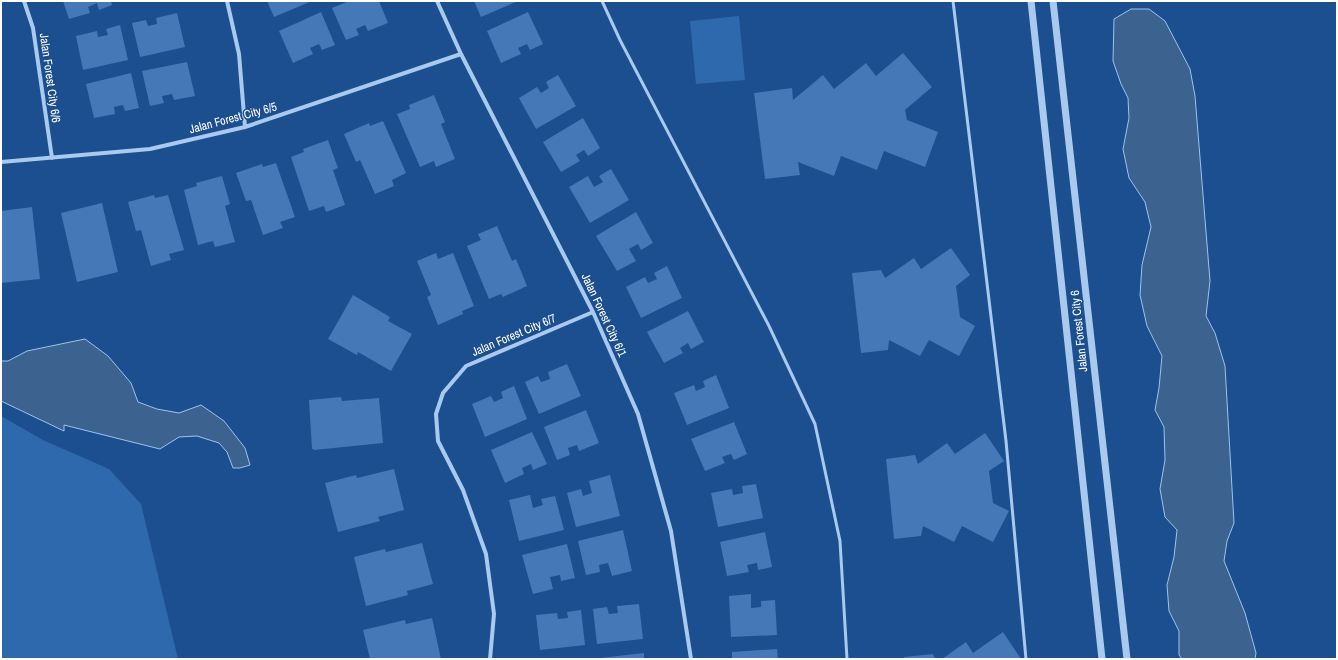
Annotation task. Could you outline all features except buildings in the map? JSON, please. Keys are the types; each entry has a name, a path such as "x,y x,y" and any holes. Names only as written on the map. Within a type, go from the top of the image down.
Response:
{"street":[{"name":"Jalan Forest City 6/6","path":"24,1 33,28 52,158"},
{"path":"227,1 239,54 245,127"},
{"name":"Jalan Forest City 6/1","path":"437,1 461,54 593,312 638,414 671,530 691,659"},
{"name":"Jalan Forest City 6","path":"1031,1 1102,659"},
{"name":"Jalan Forest City 6","path":"1053,1 1127,659"},
{"name":"Jalan Forest City 6/5","path":"1,162 150,149 245,127 461,54"},
{"name":"Jalan Forest City 6/7","path":"490,659 494,614 486,554 463,490 438,441 436,414 443,393 466,366 593,312"}],"lane":[{"path":"602,1 620,40 768,326 815,424 840,541 847,659"},
{"path":"953,1 1006,440 1026,659"}],"shaded area":[{"path":"1131,9 1149,9 1165,21 1190,69 1195,96 1210,281 1206,316 1215,333 1225,366 1234,523 1227,541 1224,561 1245,613 1256,653 1255,659 1182,659 1179,655 1179,631 1169,611 1167,585 1174,557 1177,530 1165,517 1160,489 1165,460 1164,427 1155,410 1162,356 1147,326 1140,295 1142,265 1151,227 1145,202 1129,178 1123,149 1129,118 1128,98 1121,84 1113,61 1114,19"},
{"path":"739,16 745,80 696,84 690,21"},
{"path":"85,339 108,356 131,383 138,402 157,409 179,413 201,405 224,421 245,448 250,465 240,468 233,468 227,452 219,443 197,436 179,437 160,449 64,425 64,431 1,401 1,361 8,361 27,351"},
{"path":"1,416 43,440 109,469 141,504 178,659 1,659"}]}
